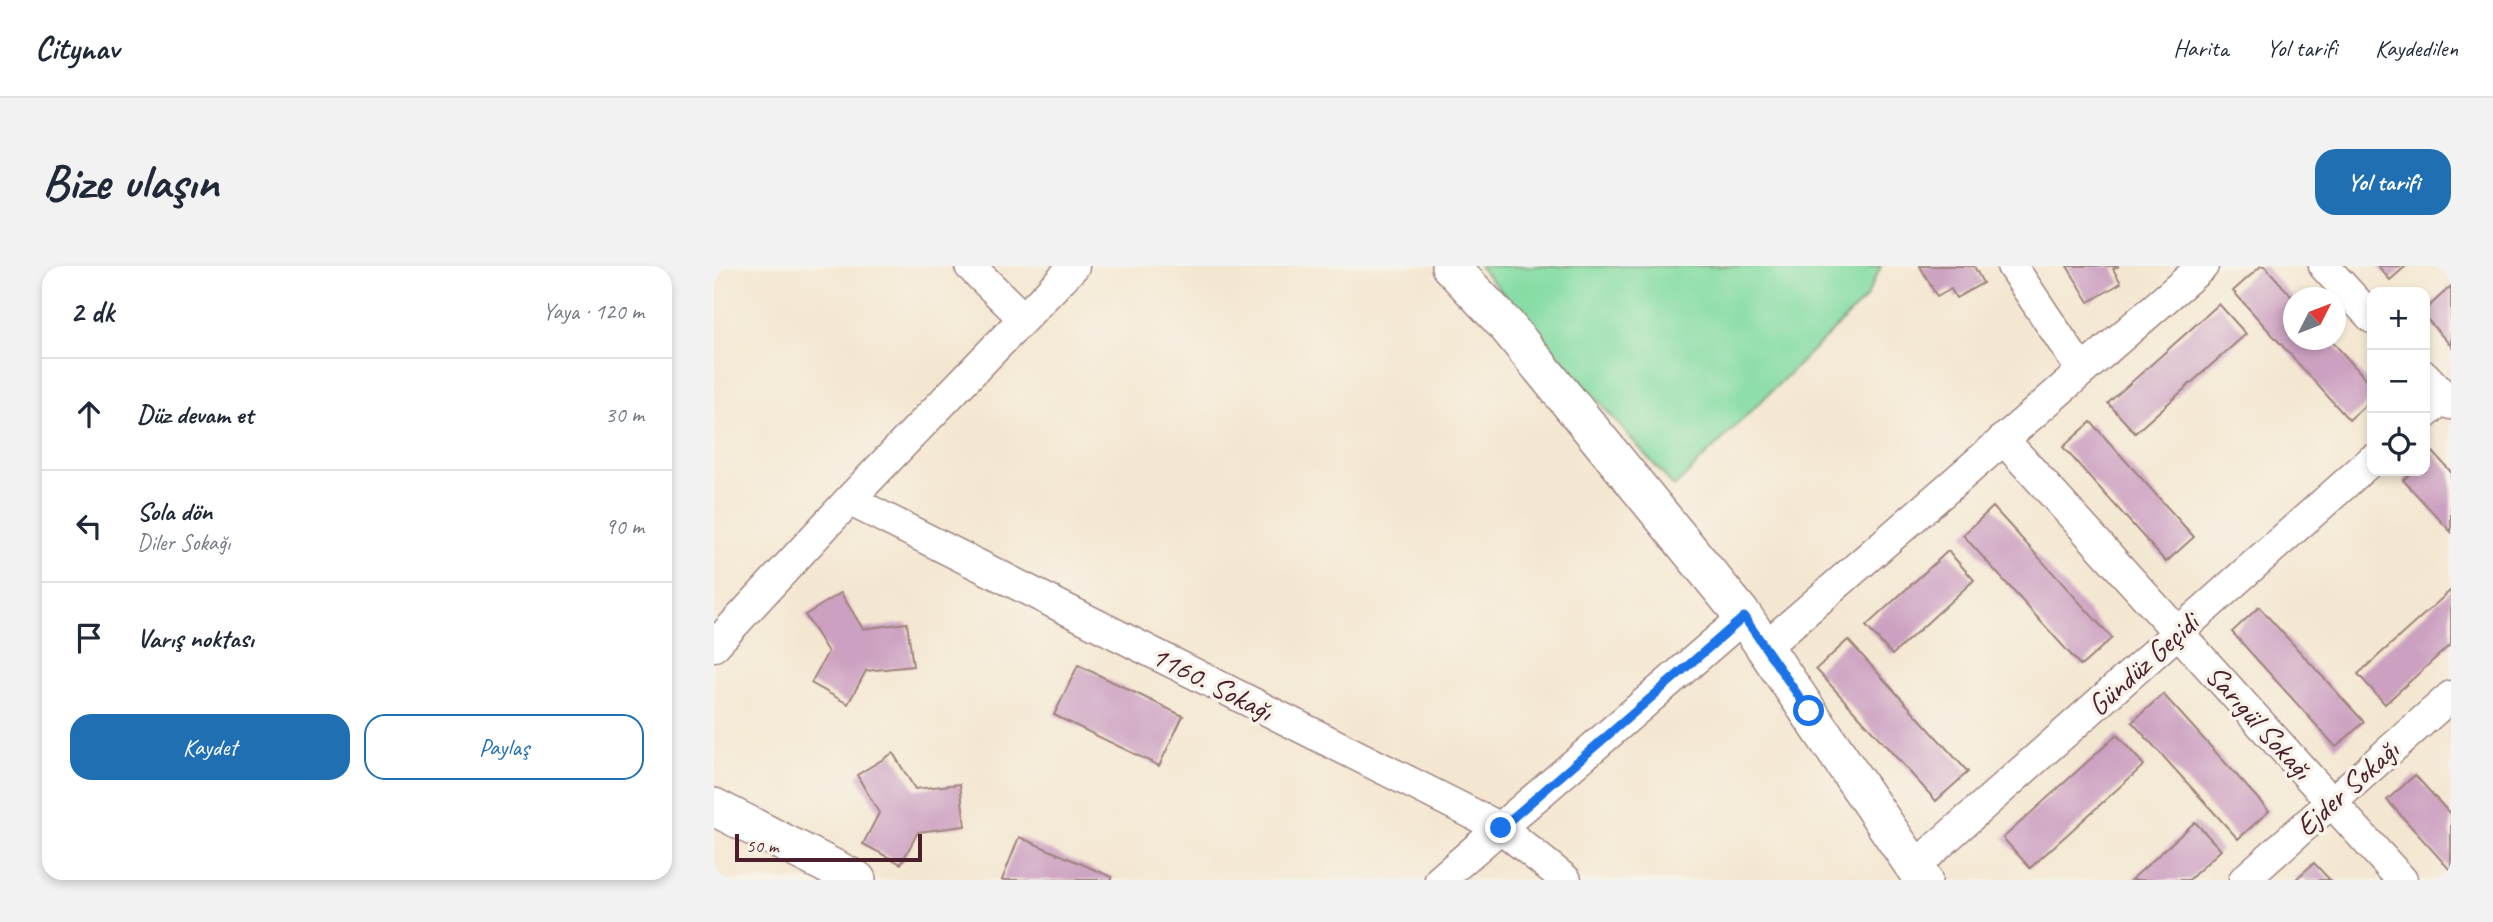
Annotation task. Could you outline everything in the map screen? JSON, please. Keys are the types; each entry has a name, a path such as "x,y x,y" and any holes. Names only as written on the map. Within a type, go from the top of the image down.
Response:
{"street":[{"path":"970,266 1023,318"},
{"path":"714,646 849,500 1074,266"},
{"path":"1450,266 1507,325 1744,617 1918,873"},
{"path":"2012,266 2082,371"},
{"path":"1765,647 2203,266"},
{"path":"2324,266 2367,313"},
{"name":"Sarıgül Sokağı","path":"2003,439 2402,880"},
{"name":"Gündüz Geçidi","path":"1918,873 2178,633 2367,464"},
{"name":"1160. Sokağı","path":"849,500 1501,828 1566,880"},
{"path":"1440,880 1744,617"},
{"name":"Ejder Sokağı","path":"2244,880 2451,696"},
{"path":"714,807 857,880"}],"green space":[{"path":"1479,266 1881,266 1866,298 1674,487"}],"building":[{"path":"1920,266 1974,266 1983,283 1956,298 1951,289 1937,297"},
{"path":"2067,266 2119,266 2113,269 2121,283 2089,302"},
{"path":"2261,266 2265,266 2283,287 2283,347 2233,291"},
{"path":"2378,266 2406,266 2390,280"},
{"path":"2451,286 2451,346 2430,323 2430,305"},
{"path":"2219,304 2246,334 2135,433 2108,403"},
{"path":"2286,350 2340,350 2367,380 2367,404 2349,420"},
{"path":"2091,422 2194,537 2166,562 2063,447"},
{"path":"2433,452 2451,472 2451,532 2403,480 2407,476 2430,476 2430,455"},
{"path":"1993,507 2112,638 2081,666 1963,535"},
{"path":"1948,551 1974,580 1892,655 1866,626"},
{"path":"2451,590 2451,644 2385,704 2358,674"},
{"path":"841,593 863,629 907,623 913,666 866,671 848,704 811,683 828,652 805,615"},
{"path":"2259,607 2364,722 2336,747 2232,632"},
{"path":"1848,640 1968,772 1936,801 1816,669"},
{"path":"1078,665 1183,716 1159,766 1054,715"},
{"path":"2163,694 2269,811 2238,839 2132,722"},
{"path":"2117,735 2144,765 2030,868 2003,838"},
{"path":"893,753 915,789 960,784 965,826 918,832 901,864 863,844 879,813 857,775"},
{"path":"2415,775 2451,815 2451,871 2387,800"},
{"path":"2195,822 2221,850 2189,880 2131,880"},
{"path":"1019,837 1112,877 1111,880 1002,880"},
{"path":"2314,863 2330,880 2295,880"}],"route":[{"path":"1501,828 1744,617 1809,711"}]}
